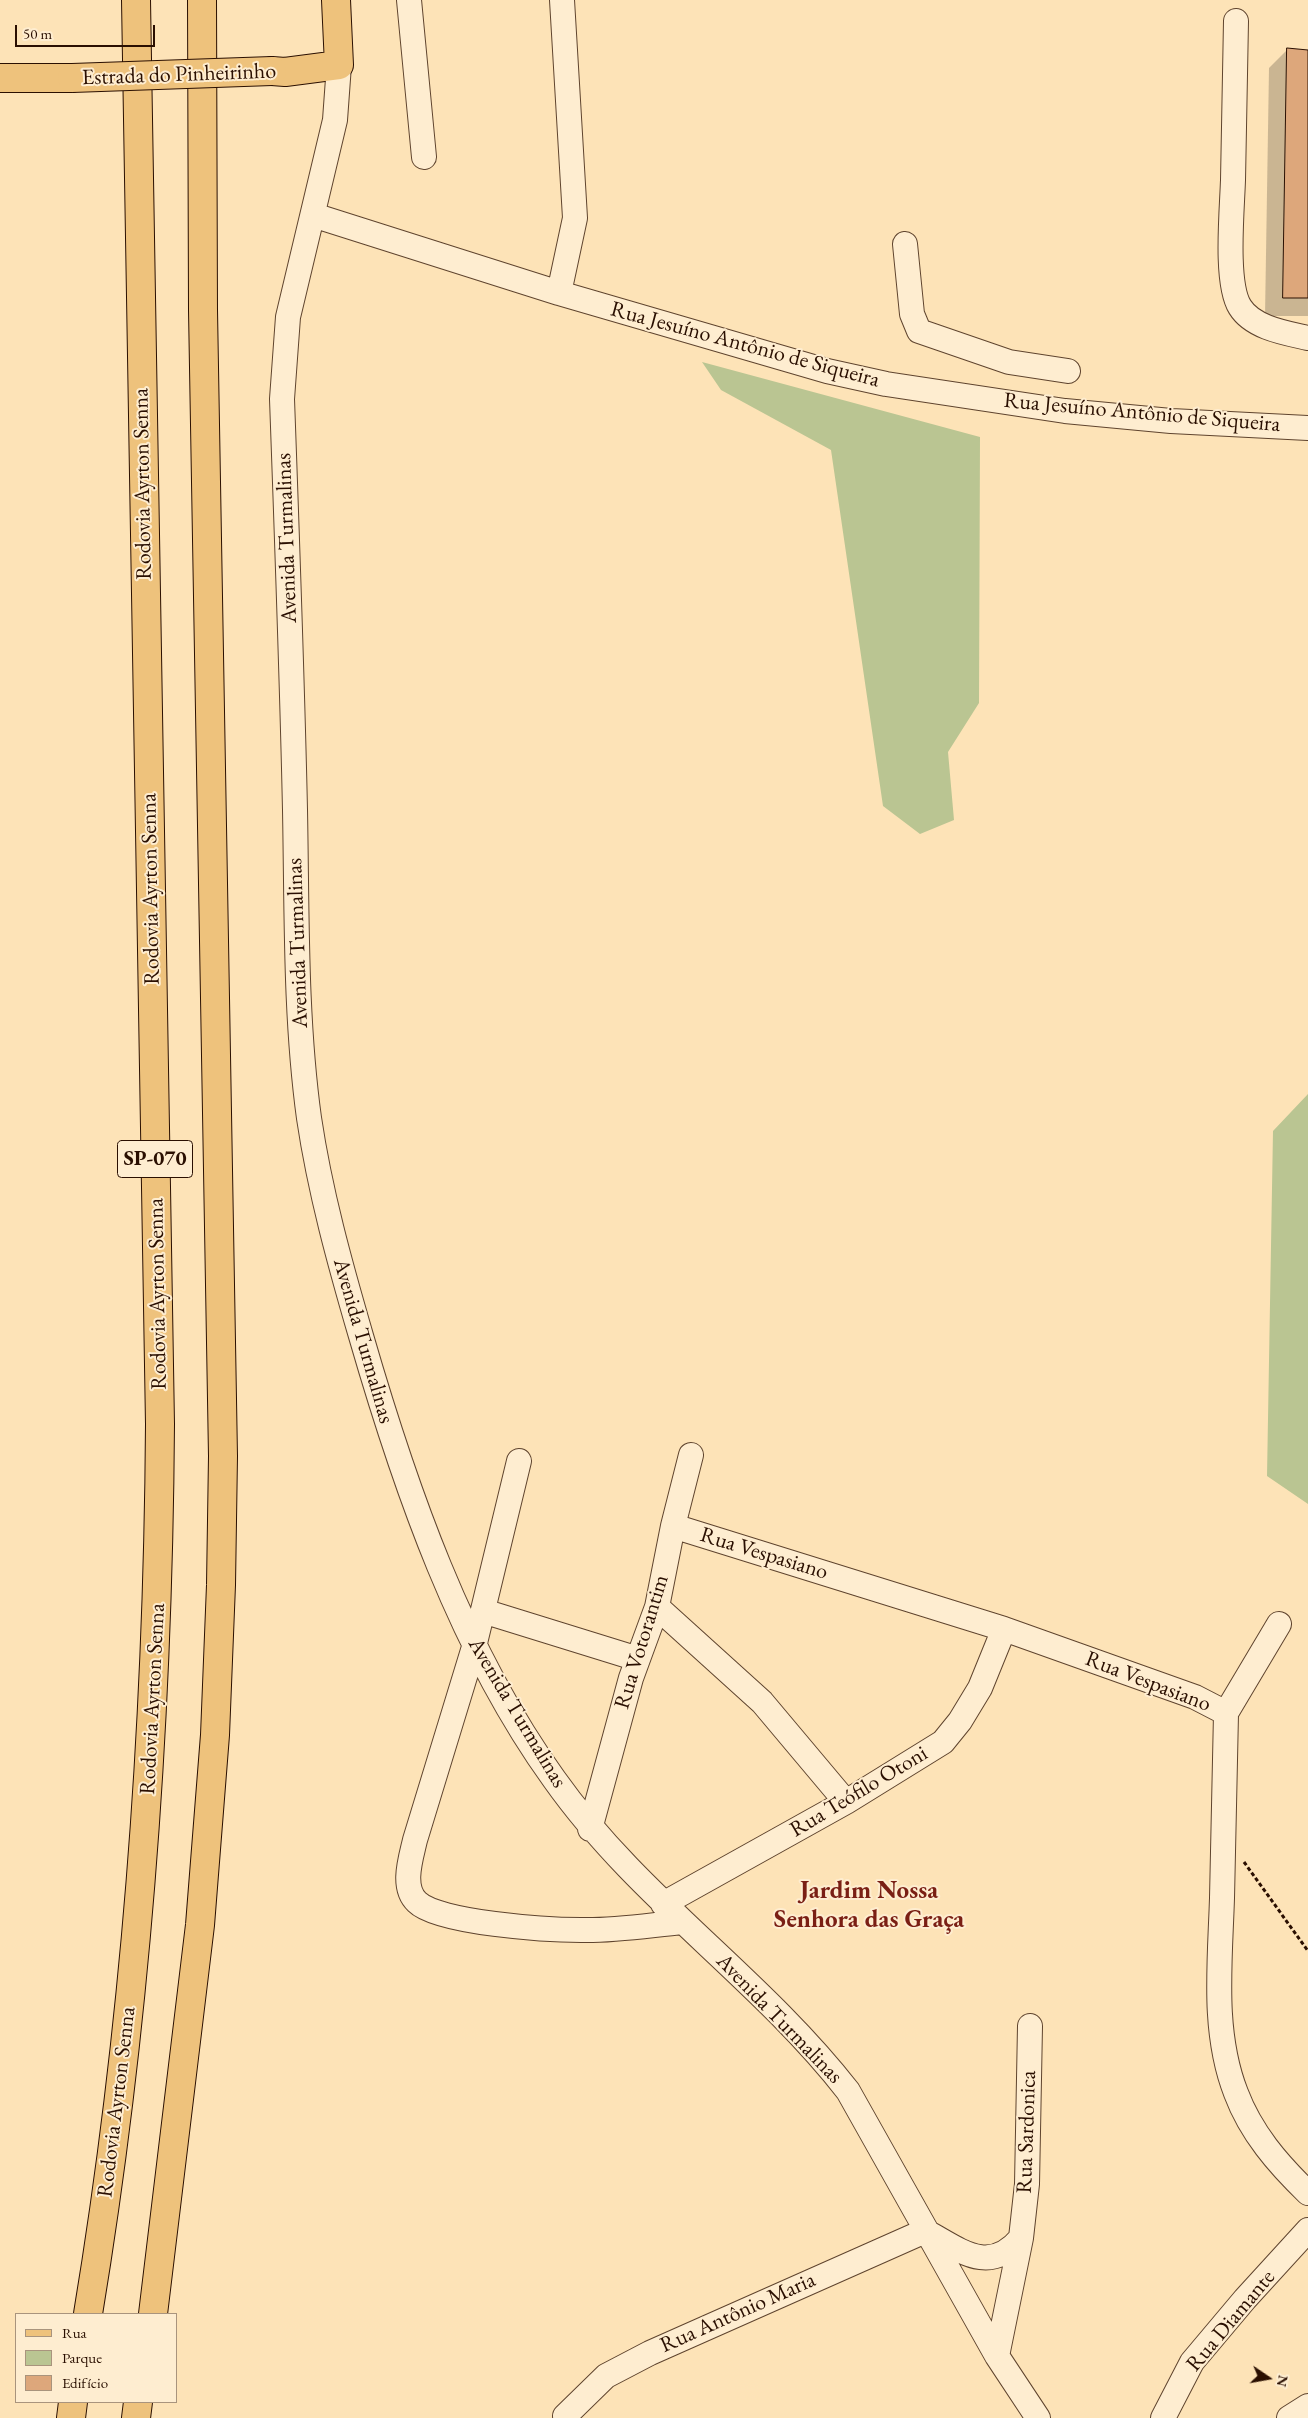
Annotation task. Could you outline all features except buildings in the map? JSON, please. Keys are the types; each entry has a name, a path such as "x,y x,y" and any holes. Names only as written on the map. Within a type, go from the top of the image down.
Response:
{"main road":[{"name":"Rodovia Ayrton Senna","path":"88,2313 119,2096 137,1941 153,1720 159,1577 159,1404 136,0"},
{"name":"SP-070","path":"153,2313 200,1925 215,1735 221,1585 223,1456 203,320 202,0"},
{"path":"336,0 340,65"},
{"name":"Estrada do Pinheirinho","path":"9,78 72,78 272,70 285,72 340,65"},
{"path":"71,2418 74,2403"},
{"path":"136,2418 138,2403"}],"street":[{"path":"408,0 424,157"},
{"path":"559,293 575,218 562,0"},
{"path":"1236,21 1232,250 1235,296 1241,309 1254,321 1287,333 1308,338"},
{"name":"Avenida Turmalinas","path":"340,65 335,120 288,318 282,399 291,649 296,944 299,1019 309,1116 321,1186 388,1430 474,1647 522,1730 551,1775 590,1829 663,1904 787,2020 843,2084 870,2127 925,2231 997,2356 1038,2418"},
{"name":"Rua Jesuíno Antônio de Siqueira","path":"313,215 559,293 782,360 886,384 1090,413 1171,421 1308,428"},
{"path":"905,244 912,314 919,331 1009,362 1068,371"},
{"name":"Rua Votorantim","path":"590,1829 631,1678 657,1607 673,1526 691,1455"},
{"path":"520,1461 474,1647 415,1840 409,1870 409,1890 416,1902 432,1912 458,1919 581,1930 684,1922"},
{"name":"Rua Vespasiano","path":"673,1526 1004,1629 1195,1697 1226,1713 1219,2000 1224,2048 1235,2092 1252,2129 1277,2161 1308,2194"},
{"path":"657,1607 762,1702 846,1802"},
{"path":"483,1611 638,1659"},
{"path":"1226,1713 1279,1624"},
{"name":"Rua Teófilo Otoni","path":"663,1904 846,1802 943,1742 960,1721 980,1688 1004,1629"},
{"name":"Rua Sardonica","path":"997,2356 1021,2238 1029,2132 1030,2026"},
{"name":"Rua Diamante","path":"1163,2418 1192,2362 1245,2299 1308,2230"},
{"path":"925,2231 982,2258 995,2258 1010,2252 1021,2238"},
{"name":"Rua Antônio Maria","path":"565,2416 606,2376 650,2353 925,2231"},
{"path":"1289,2418 1308,2406"}],"path":[{"path":"1223,1833 1308,1951"}],"green space":[{"path":"702,362 980,437 979,703 948,752 954,820 920,834 883,806 831,450 721,390"},
{"path":"1308,1094 1308,1504 1267,1476 1273,1131"}],"district":[{"name":"Jardim Nossa Senhora das Graça","path":"869,1906"}]}
